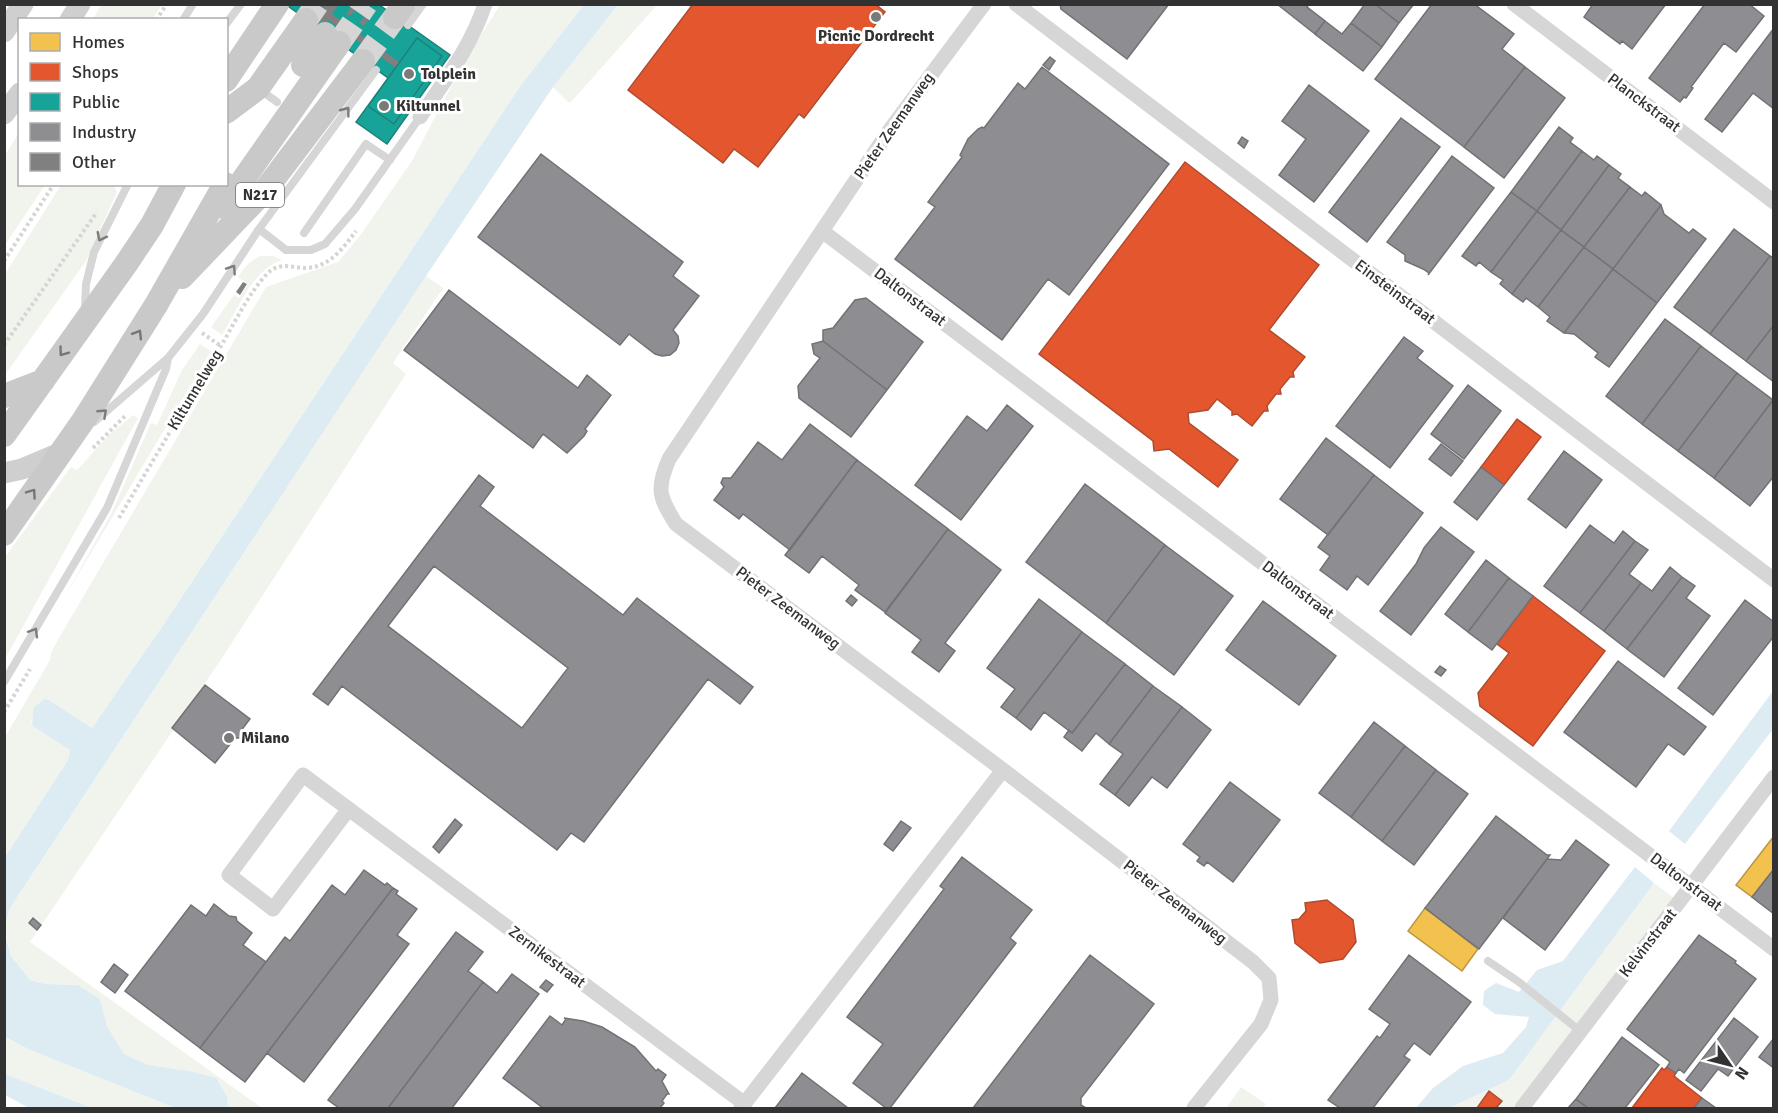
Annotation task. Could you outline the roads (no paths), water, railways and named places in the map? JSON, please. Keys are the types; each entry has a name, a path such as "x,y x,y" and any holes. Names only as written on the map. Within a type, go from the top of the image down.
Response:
{"main road":[{"path":"228,47 259,4"},
{"path":"228,79 329,37"},
{"path":"228,110 329,37"},
{"path":"228,99 329,37"},
{"name":"Kiltunnelweg","path":"228,180 277,102 329,37"},
{"name":"Kiltunnelweg","path":"4,534 85,418 329,37"},
{"path":"4,435 152,225 173,186"},
{"name":"Kiltunnelweg","path":"156,305 224,186"},
{"path":"4,396 43,381"}],"street":[{"path":"4,32 23,4"},
{"path":"71,18 80,4"},
{"path":"420,117 463,55 477,30 485,4"},
{"name":"Pieter Zeemanweg","path":"984,4 889,131 669,459 660,479 663,502 676,524 1003,770 1253,962 1269,978 1271,1000 1261,1024 1194,1108"},
{"name":"Einsteinstraat","path":"1016,4 1773,580"},
{"name":"Planckstraat","path":"1514,4 1773,202"},
{"path":"4,114 18,96"},
{"name":"Daltonstraat","path":"822,231 1773,949"},
{"path":"4,473 22,469 60,453"},
{"name":"Zernikestraat","path":"348,810 273,909 229,875 303,775 743,1106 1003,770"},
{"name":"Kelvinstraat","path":"1522,1108 1773,777"}],"lane":[{"path":"184,18 193,4"},
{"path":"228,21 241,4"},
{"path":"396,12 423,4"},
{"name":"Kiltunnelweg","path":"60,453 168,358 202,314 259,229 329,37"},
{"path":"258,88 277,102"},
{"path":"259,229 286,250 311,250 325,244 355,209 420,117"},
{"path":"304,233 366,144 390,160"},
{"path":"84,324 86,284 94,252 127,186"},
{"name":"Kiltunnelweg","path":"4,682 107,508 166,369 168,358"},
{"path":"1488,961 1519,982 1580,1030"}],"tunnel":[{"path":"306,20 317,4"},
{"path":"339,43 366,4"},
{"path":"363,61 395,17"}],"place":[{"name":"Picnic Dordrecht","path":"876,17"},
{"name":"Tolplein","path":"409,74"},
{"name":"Kiltunnel","path":"384,106"},
{"name":"Milano","path":"229,738"}]}
